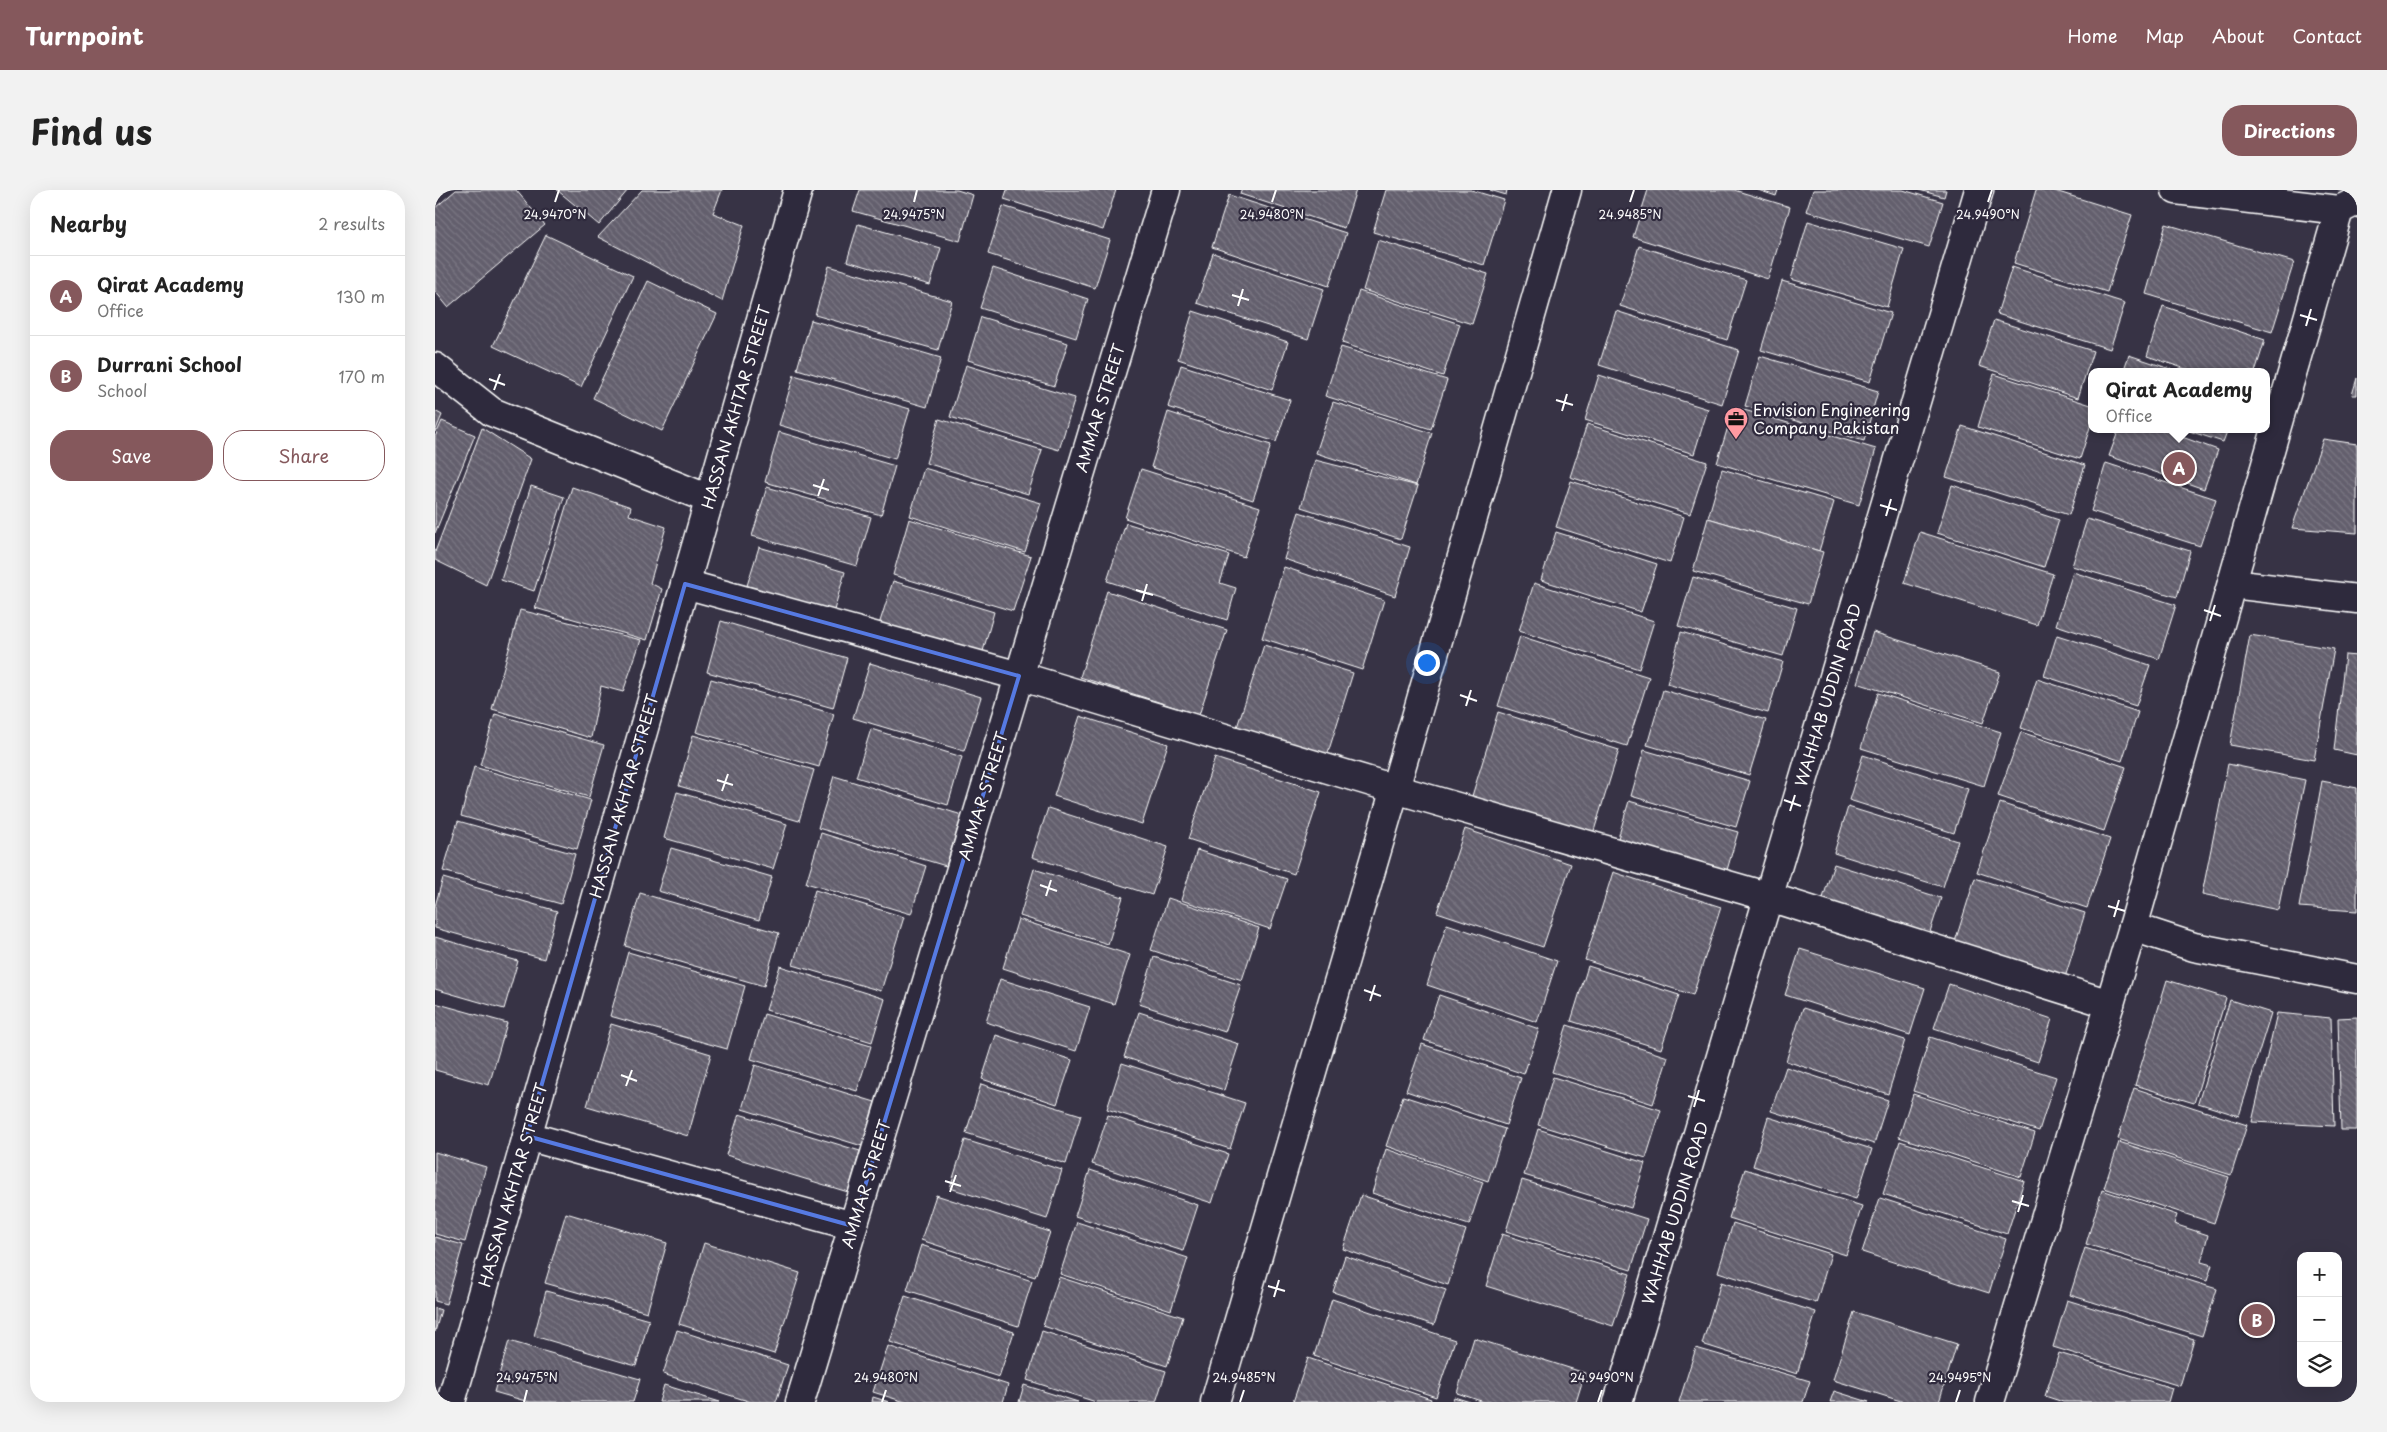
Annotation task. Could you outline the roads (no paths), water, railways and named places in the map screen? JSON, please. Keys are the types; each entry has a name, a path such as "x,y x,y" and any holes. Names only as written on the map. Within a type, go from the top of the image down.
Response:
{"street":[{"name":"HASSAN AKHTAR STREET","path":"451,1402 799,190"},
{"name":"AMMAR STREET","path":"800,1402 1165,190"},
{"path":"1215,1402 1395,789 1567,190"},
{"name":"WAHHAB UDDIN ROAD","path":"1618,1402 1979,190"},
{"path":"1990,1402 2133,927 2232,584 2348,205 2176,190"},
{"path":"435,367 492,412 709,500"},
{"path":"685,584 1019,676 1395,789 1769,896 2110,1004"},
{"path":"2232,584 2357,600"},
{"path":"2133,927 2194,947 2357,979"},
{"path":"527,1136 853,1226"}],"place":[{"name":"Envision Engineering Company Pakistan","path":"1736,440"},
{"name":"Qirat Academy","path":"2179,468"},
{"name":"Durrani School","path":"2257,1320"}]}
